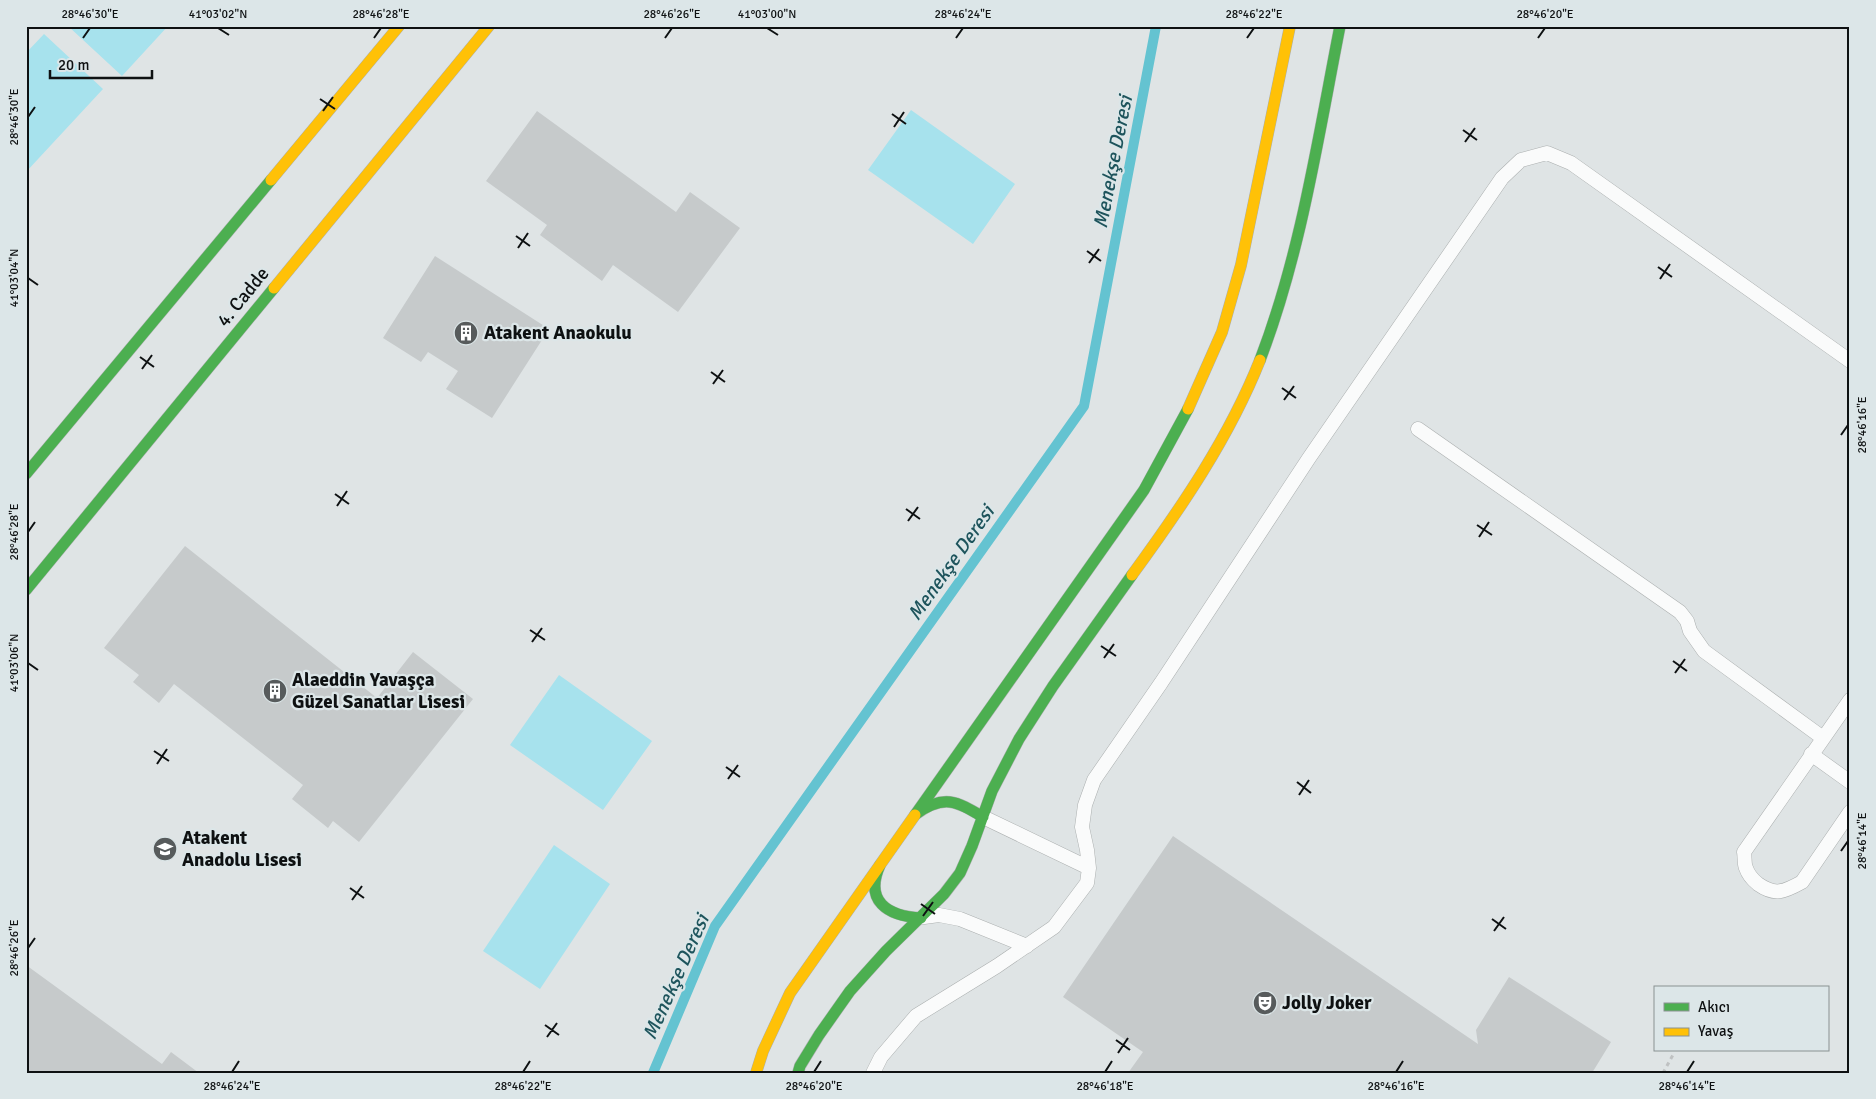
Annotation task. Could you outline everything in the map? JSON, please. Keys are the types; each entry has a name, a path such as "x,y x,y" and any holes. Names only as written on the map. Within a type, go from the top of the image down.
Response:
{"street":[{"path":"26,474 88,396 327,114 399,26"},
{"name":"4. Cadde","path":"26,590 489,26"},
{"path":"756,1073 763,1051 790,993 1144,490 1194,398 1222,332 1241,264 1290,26"},
{"path":"798,1073 800,1066 824,1025 851,990 884,952 942,896 959,874 970,854 989,800 1011,753 1040,705 1187,498 1219,442 1255,371 1278,312 1297,240 1340,26"},
{"path":"914,816 937,800 949,800 959,803 982,818"},
{"path":"880,865 875,877 874,888 876,897 897,914 909,918 920,918"}],"lane":[{"path":"873,1073 881,1057 916,1016 1054,927 1087,883 1089,868 1082,827 1085,805 1094,780 1310,458 1502,178 1521,160 1547,153 1571,163 1850,360"},
{"path":"1418,429 1680,612 1704,651 1823,738"},
{"path":"1850,700 1744,852 1746,868 1753,880 1768,891 1779,892 1791,889 1802,882 1850,812"},
{"path":"1811,754 1850,782"},
{"path":"982,818 1089,868"},
{"path":"920,918 939,915 960,918 1027,946"}],"path":[{"path":"1663,1073 1674,1053"}],"shaded area":[{"path":"68,26 168,26 122,76"},
{"path":"44,34 103,89 26,172 26,53"},
{"path":"911,110 1015,184 973,244 868,170"},
{"path":"559,675 652,741 603,810 510,745"},
{"path":"554,845 610,884 540,989 483,951"}],"building":[{"path":"537,111 676,212 690,192 740,228 678,312 613,265 602,281 540,235 547,225 486,181"},
{"name":"Atakent Anaokulu","path":"435,256 549,329 492,418 446,389 458,371 428,352 421,362 383,338"},
{"name":"Alaeddin Yavaşça Güzel Sanatlar Lisesi","path":"185,546 377,698 413,652 473,699 359,842 333,821 328,828 292,799 303,785 174,684 159,703 133,682 139,675 104,648"},
{"path":"1173,836 1478,1044 1476,1030 1509,977 1611,1042 1592,1073 1128,1073 1143,1052 1063,997"},
{"path":"26,965 162,1064 171,1052 199,1073 26,1073"}],"waterway":[{"name":"Menekşe Deresi","path":"653,1073 715,926 1084,406 1156,26"}],"traffic: fast":[{"path":"1260,360 1287,278 1298,237 1340,26"},
{"path":"26,474 271,180"},
{"path":"26,590 274,288"},
{"path":"915,815 1144,490 1188,409"},
{"path":"798,1073 800,1066 819,1035 850,991 886,951 944,894 960,873 992,791 1019,739 1053,686 1132,575"},
{"path":"916,814 934,804 950,802 965,807 983,817"},
{"path":"880,865 875,888 877,897 882,904 898,914 921,918"}],"traffic: slow":[{"path":"271,180 399,26"},
{"path":"274,288 489,26"},
{"path":"1188,409 1222,332 1241,265 1290,26"},
{"path":"1132,575 1203,472 1234,417 1260,360"},
{"path":"756,1073 763,1051 790,993 915,815"}],"place":[{"name":"Atakent Anaokulu","path":"466,333"},
{"name":"Alaeddin Yavaşça Güzel Sanatlar Lisesi","path":"275,691"},
{"name":"Atakent Anadolu Lisesi","path":"165,849"},
{"name":"Jolly Joker","path":"1265,1003"}]}
